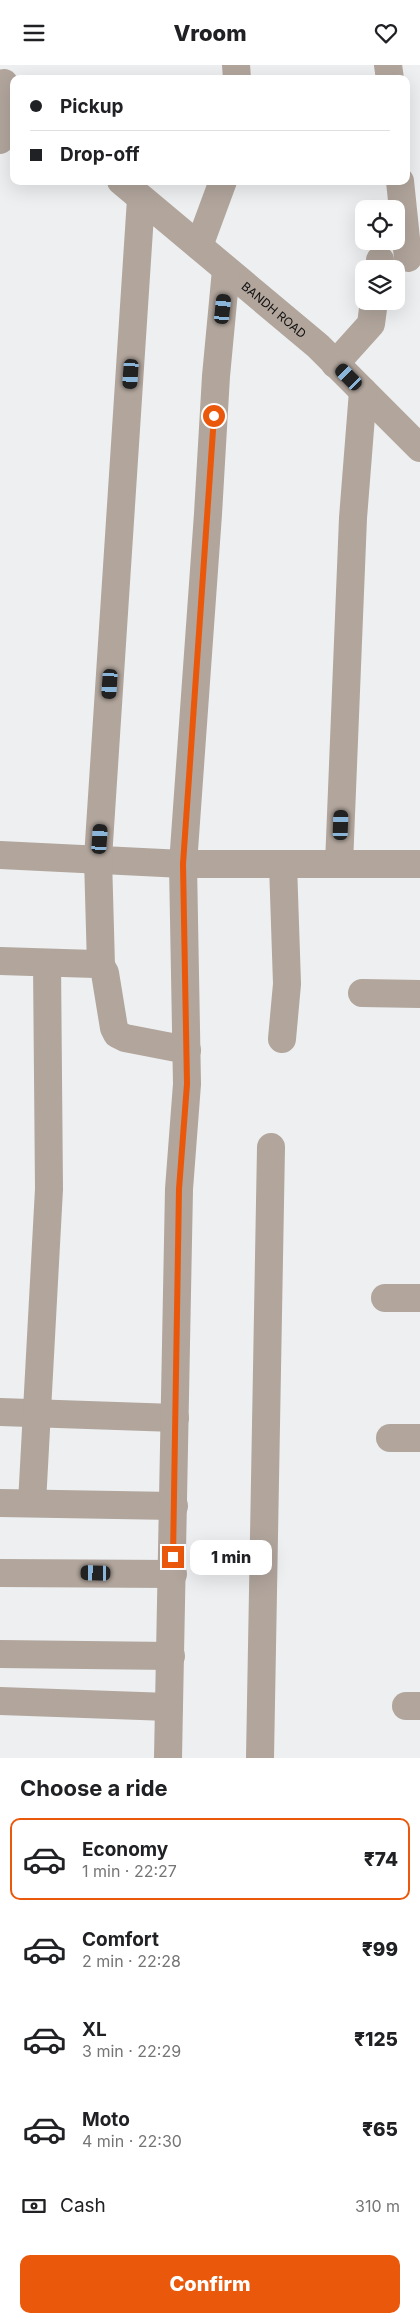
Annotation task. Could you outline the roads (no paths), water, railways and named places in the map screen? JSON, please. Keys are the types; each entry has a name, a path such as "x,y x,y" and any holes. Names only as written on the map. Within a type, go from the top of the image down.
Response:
{"street":[{"path":"0,140 6,85"},
{"name":"BANDH ROAD","path":"125,185 318,346 420,448"},
{"path":"199,246 222,185"},
{"path":"400,185 408,258"},
{"path":"141,199 98,858 101,967 105,973 114,1028 117,1034 126,1038 187,1050"},
{"path":"168,1758 179,1189 187,1084 183,864 216,376 226,270"},
{"path":"335,364 370,323 372,310"},
{"path":"339,864 353,518 363,391"},
{"path":"0,855 98,858 183,864 420,864"},
{"path":"282,1039 287,984 283,864"},
{"path":"0,961 101,967"},
{"path":"32,1503 49,1189 47,963"},
{"path":"362,993 420,994"},
{"path":"260,1758 271,1147"},
{"path":"385,1298 420,1298"},
{"path":"0,1412 175,1419"},
{"path":"390,1438 420,1438"},
{"path":"0,1503 174,1506"},
{"path":"0,1573 172,1574"},
{"path":"0,1654 171,1656"},
{"path":"0,1701 169,1707"}]}
